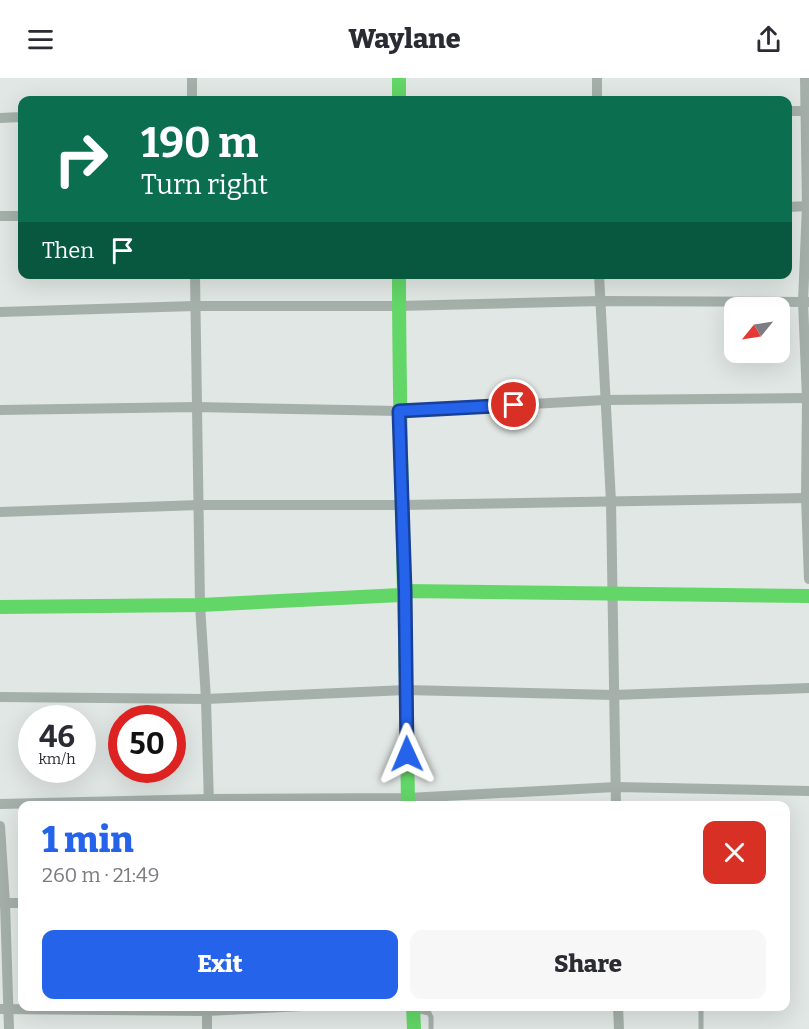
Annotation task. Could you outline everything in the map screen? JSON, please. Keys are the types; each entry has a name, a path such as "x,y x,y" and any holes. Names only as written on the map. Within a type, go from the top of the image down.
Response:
{"street":[{"path":"192,78 192,96"},
{"path":"399,78 399,96"},
{"path":"597,78 597,96"},
{"path":"805,78 808,206 806,302 809,579"},
{"path":"0,118 18,117"},
{"path":"792,207 808,206"},
{"path":"0,216 18,216"},
{"path":"195,279 200,605 209,801"},
{"path":"399,279 399,411 405,591 408,801"},
{"path":"599,279 611,502 616,801"},
{"path":"0,312 195,306 399,306 600,301 806,302"},
{"path":"0,410 196,407 399,411 605,400 808,398"},
{"path":"0,512 199,505 402,505 807,498"},
{"path":"405,591 809,596"},
{"path":"0,607 200,605 401,596 405,591"},
{"path":"0,697 206,699 406,690 614,695 809,688"},
{"path":"421,801 616,786 809,791"},
{"path":"0,804 18,804"},
{"path":"0,826 4,1009 9,1029"},
{"path":"207,1011 207,1029"},
{"path":"413,1011 414,1029"},
{"path":"618,1011 619,1029"}],"lane":[{"path":"423,1011 429,1013 431,1017 431,1029"},
{"path":"701,1011 701,1029"}],"traffic: fast":[{"path":"399,78 399,96"},
{"path":"399,279 408,801"},
{"path":"0,607 200,605 401,595 405,591 809,596"},
{"path":"413,1011 414,1029"}],"route":[{"path":"407,754 405,591 399,411 514,405"}]}
